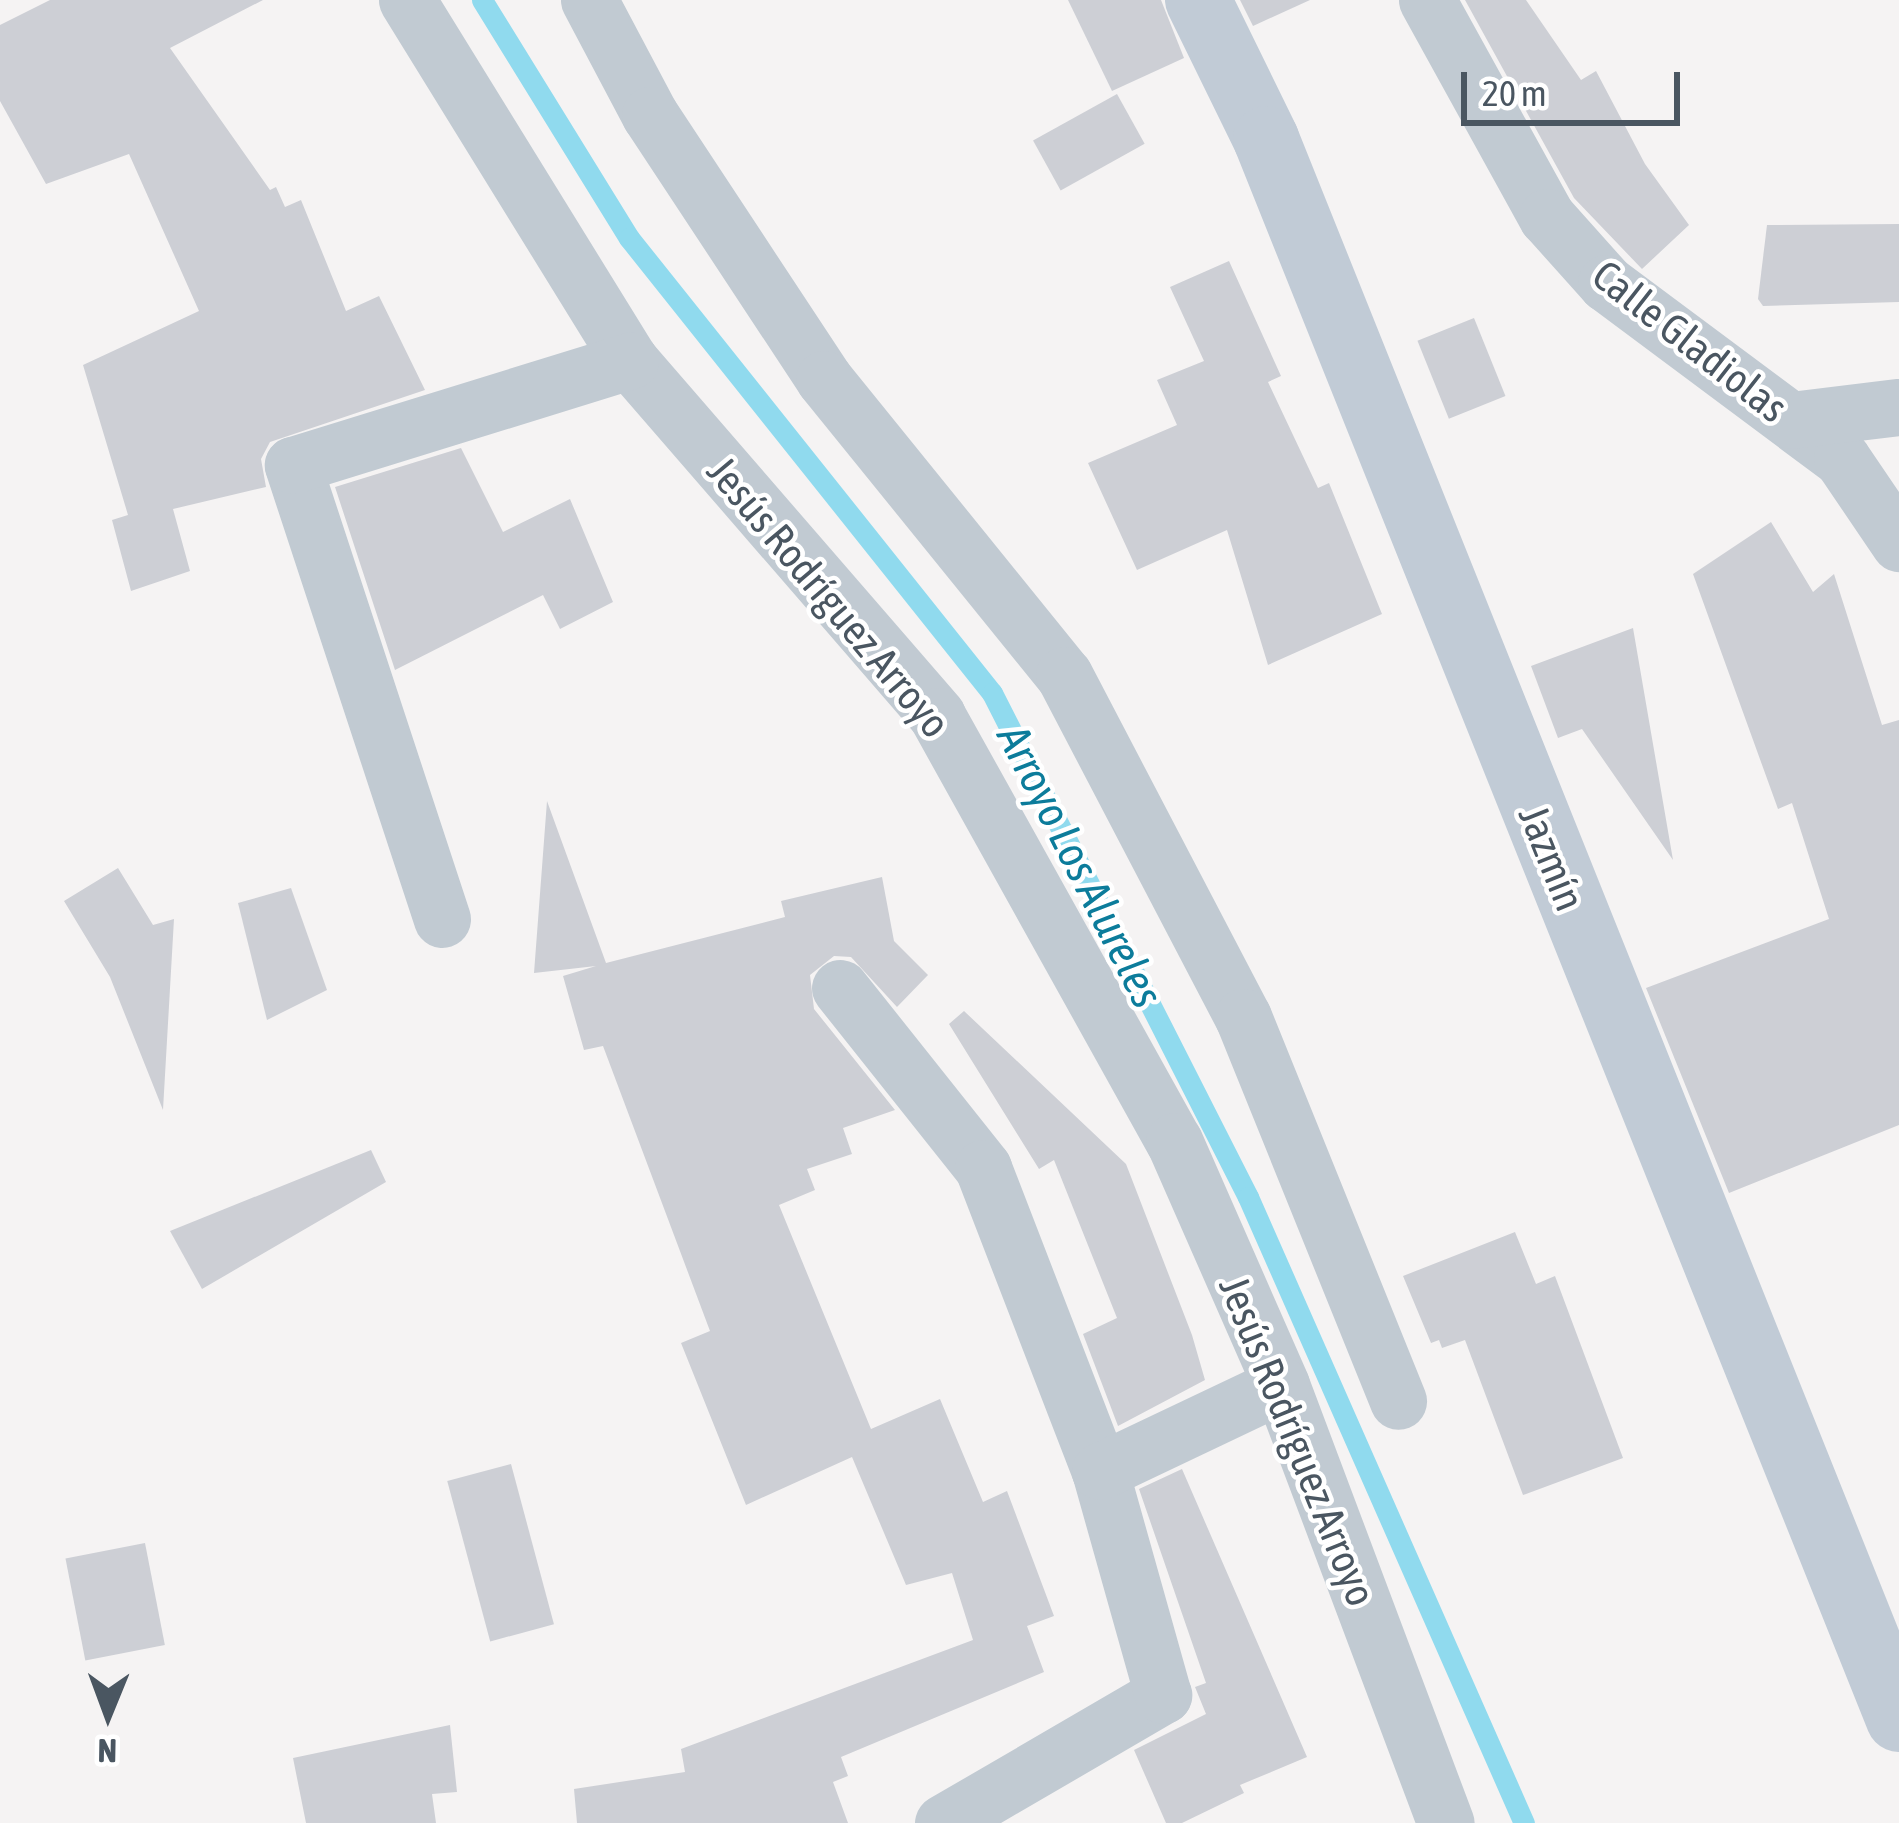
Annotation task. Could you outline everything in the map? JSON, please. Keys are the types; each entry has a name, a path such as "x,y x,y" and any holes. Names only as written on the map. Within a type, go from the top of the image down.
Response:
{"main road":[{"name":"Jazmín","path":"1198,0 1266,139 1899,1719"}],"street":[{"name":"Jesús Rodríguez Arroyo","path":"407,0 630,361 937,716 1174,1141 1281,1385 1446,1823"},
{"path":"589,0 650,115 824,379 1064,675 1243,1017 1398,1401"},
{"name":"Calle Gladiolas","path":"1427,0 1547,217 1606,284 1842,459 1899,544"},
{"path":"442,919 293,464 630,361"},
{"path":"1791,420 1899,407"},
{"path":"841,988 983,1168 1100,1471 1162,1695 943,1823"},
{"path":"1100,1471 1281,1385"}],"building":[{"path":"50,0 263,0 170,48 270,190 276,187 285,207 301,200 346,311 379,296 425,390 270,442 261,459 266,487 173,509 190,571 131,591 112,520 128,515 83,365 199,311 129,154 46,184 0,101 0,25"},
{"path":"1068,0 1161,0 1184,58 1112,91"},
{"path":"1240,0 1310,0 1253,26"},
{"path":"1465,0 1526,0 1581,80 1596,71 1645,164 1689,225 1642,269 1574,198"},
{"path":"1117,94 1145,144 1061,190 1033,141"},
{"path":"1899,224 1899,302 1763,306 1758,299 1767,225"},
{"path":"1229,261 1281,376 1268,382 1318,488 1329,483 1382,614 1268,665 1227,530 1137,570 1088,463 1177,425 1157,380 1204,361 1170,287"},
{"path":"1474,318 1505,396 1449,419 1417,341"},
{"path":"461,448 503,532 570,499 613,602 560,629 543,595 395,670 335,487"},
{"path":"1771,522 1813,592 1834,574 1882,725 1899,720 1899,1125 1729,1193 1646,988 1829,919 1792,803 1778,809 1693,574"},
{"path":"1633,628 1673,860 1582,729 1558,738 1531,666"},
{"path":"547,801 606,963 785,917 781,901 882,877 894,941 928,975 897,1007 851,957 834,956 810,975 814,1009 895,1110 843,1128 852,1154 807,1169 815,1190 779,1205 871,1429 940,1399 983,1502 1007,1491 1054,1616 1027,1626 1044,1672 841,1757 848,1776 833,1782 848,1823 577,1823 574,1789 685,1772 681,1749 973,1640 952,1573 906,1585 852,1457 746,1505 681,1343 710,1331 603,1046 584,1050 563,976 596,966 534,973"},
{"path":"118,868 153,925 174,919 163,1110 110,977 64,901"},
{"path":"291,888 327,990 267,1020 238,903"},
{"path":"964,1011 1126,1164 1192,1335 1205,1380 1118,1426 1083,1334 1117,1318 1054,1160 1039,1169 949,1024"},
{"path":"371,1150 386,1182 202,1289 170,1231"},
{"path":"1515,1232 1536,1284 1555,1276 1623,1458 1523,1495 1465,1340 1442,1348 1439,1340 1431,1343 1403,1276"},
{"path":"511,1464 554,1624 490,1641 447,1481"},
{"path":"1182,1469 1307,1757 1240,1785 1244,1793 1182,1823 1166,1823 1134,1750 1206,1714 1195,1687 1206,1683 1139,1489"},
{"path":"145,1543 165,1645 85,1661 65,1558"},
{"path":"450,1725 457,1792 432,1794 436,1823 306,1823 293,1758"}],"waterway":[{"name":"Arroyo Los Alureles","path":"482,0 629,238 992,693 1248,1197 1524,1823"}]}
